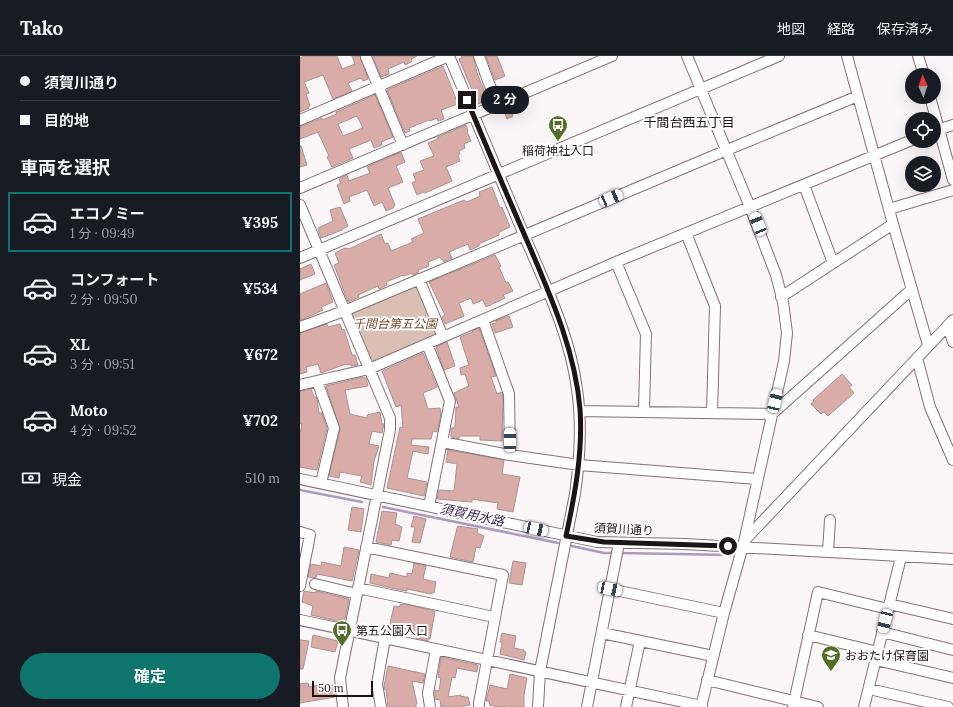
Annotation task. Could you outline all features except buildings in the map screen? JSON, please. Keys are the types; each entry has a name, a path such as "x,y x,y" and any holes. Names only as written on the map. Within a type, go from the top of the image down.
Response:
{"street":[{"path":"300,120 449,56 549,292 562,327 573,364 580,411 579,465 575,494 540,671 538,707"},
{"path":"479,56 497,105"},
{"path":"300,188 612,56"},
{"path":"300,620 629,689 702,706 713,656 743,545 784,361 787,333 782,297 776,275 727,150 686,56"},
{"path":"300,258 779,56"},
{"path":"847,56 928,346"},
{"path":"918,56 922,68"},
{"path":"366,57 403,145"},
{"path":"300,327 344,311 858,96"},
{"path":"941,129 953,125"},
{"path":"300,385 369,369 616,262 905,143"},
{"path":"941,145 953,180"},
{"path":"804,185 833,263"},
{"path":"889,209 953,190"},
{"path":"300,205 390,418 390,430 340,678 343,707"},
{"path":"782,297 893,224"},
{"path":"686,233 715,306 712,413"},
{"path":"616,262 646,334 644,411"},
{"path":"419,279 443,337"},
{"path":"580,411 772,414 912,290"},
{"path":"483,320 509,394 510,456"},
{"path":"743,545 951,323"},
{"path":"951,323 953,342"},
{"path":"427,344 450,401 429,506"},
{"path":"917,358 930,407 953,460"},
{"path":"317,381 334,428 321,483"},
{"path":"442,442 510,456 579,465 757,479"},
{"name":"須賀川通り","path":"300,479 597,542 743,545 900,557 953,556"},
{"path":"828,552 830,520"},
{"path":"300,532 310,535 300,581"},
{"path":"587,707 619,543"},
{"path":"366,547 503,574 486,660 479,707"},
{"path":"876,707 865,706 900,557"},
{"path":"315,584 494,616"},
{"path":"610,589 724,613"},
{"path":"793,704 818,592 953,619"},
{"path":"882,632 953,650"},
{"path":"602,633 713,656"},
{"path":"808,635 953,678"},
{"path":"381,707 377,684 385,638"},
{"path":"626,707 640,642"},
{"path":"430,707 428,693 436,649"},
{"path":"707,680 793,704 818,707"},
{"path":"869,689 948,707"}],"green space":[{"name":"千間台第五公園","path":"419,283 440,334 372,363 350,312"}],"waterway":[{"name":"須賀用水路","path":"300,490 362,502"},
{"name":"須賀用水路","path":"383,507 558,543"},
{"name":"須賀用水路","path":"572,546 604,553 615,553"},
{"name":"須賀用水路","path":"620,553 731,555"}],"place":[{"name":"稲荷神社入口","path":"558,142"},
{"name":"第五公園入口","path":"342,647"},
{"name":"おおたけ保育園","path":"831,672"}],"district":[{"name":"千間台西五丁目","path":"689,122"}],"route":[{"path":"467,100 549,292 562,327 573,364 580,411 580,450 575,494 566,536 604,542 728,546"}]}
